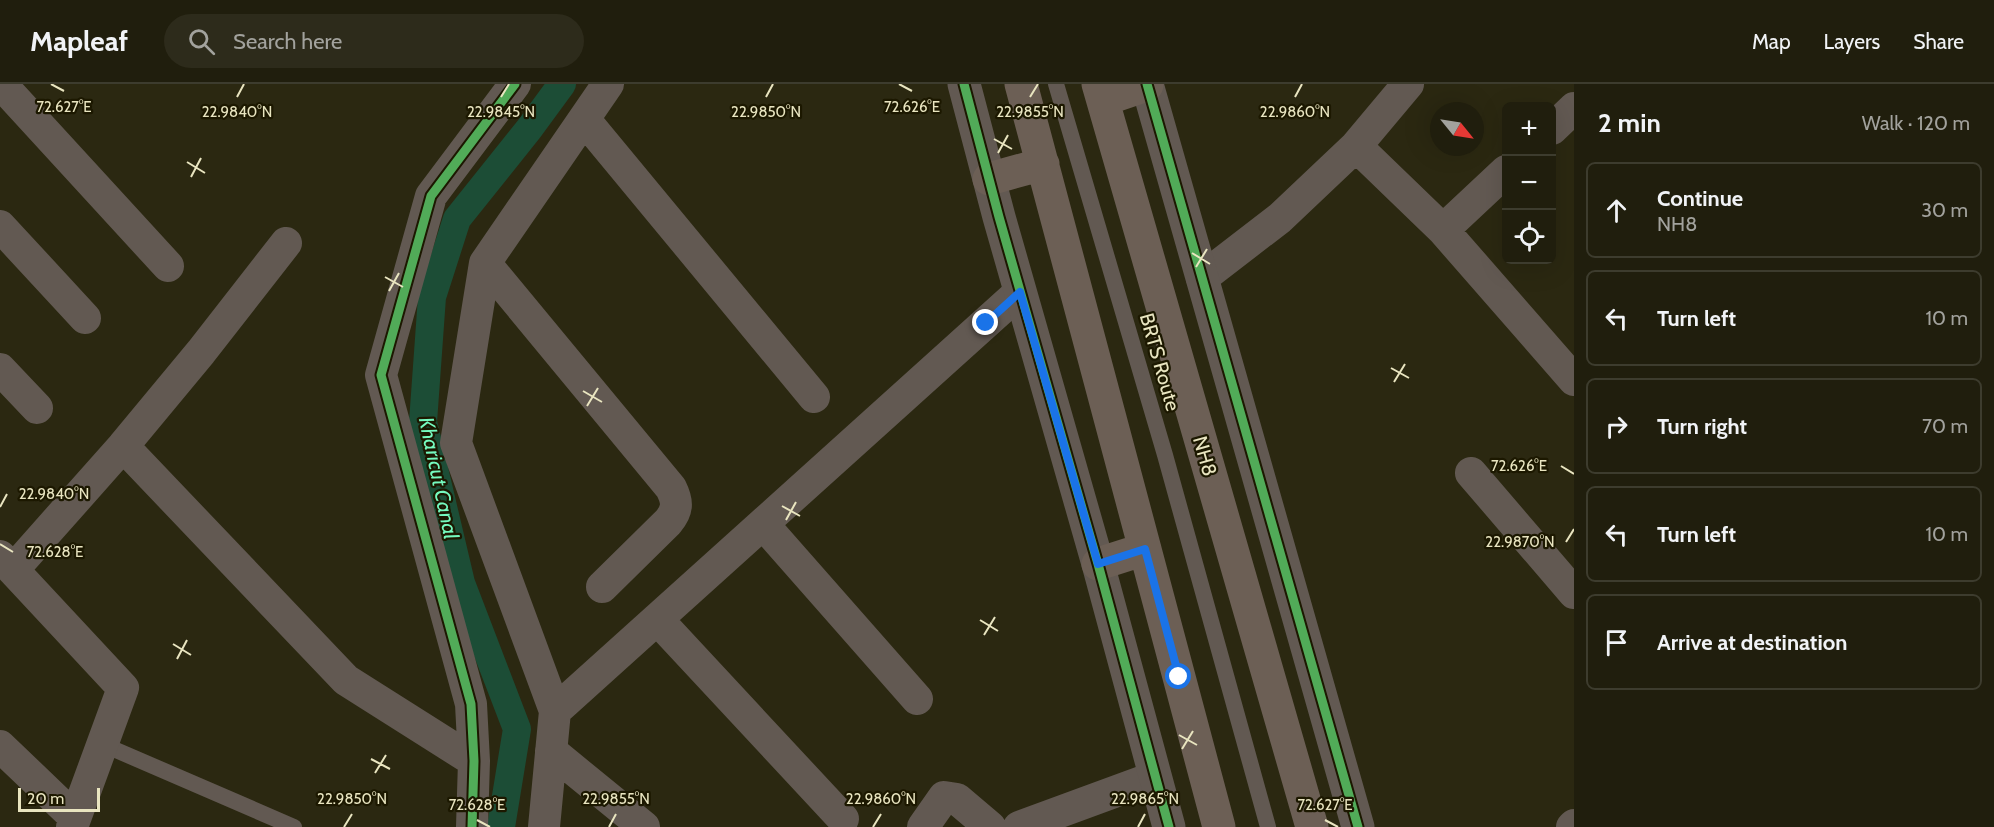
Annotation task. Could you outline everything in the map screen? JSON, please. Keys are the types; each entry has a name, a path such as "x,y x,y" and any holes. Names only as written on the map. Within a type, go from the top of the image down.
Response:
{"main road":[{"path":"1021,84 1219,827"},
{"path":"1100,92 1147,85"},
{"name":"NH8","path":"1100,92 1312,827"},
{"path":"989,179 1042,164"},
{"path":"1098,564 1145,549"}],"street":[{"path":"1,84 168,266"},
{"path":"472,827 474,761 471,705 381,375 432,196 515,84"},
{"path":"544,827 555,711 456,443 485,263 608,84"},
{"path":"964,84 1169,827"},
{"path":"1202,278 1280,218 1356,146 1408,84"},
{"path":"1147,85 1358,827"},
{"path":"1556,124 1574,108"},
{"path":"584,119 814,397"},
{"path":"1356,146 1443,230 1574,380"},
{"path":"1443,230 1502,175"},
{"path":"0,226 86,318"},
{"path":"0,746 71,818 123,688 6,563 123,446 201,352 286,243"},
{"path":"485,263 671,488 676,500 675,513 668,522 602,586"},
{"path":"555,711 1020,292"},
{"path":"0,369 37,408"},
{"path":"123,446 346,680 474,761"},
{"path":"1471,473 1574,593"},
{"path":"763,524 917,699"},
{"path":"657,619 843,819"},
{"path":"551,751 644,827"},
{"path":"1019,827 1155,777"},
{"path":"923,827 944,797 957,799 990,827"}],"lane":[{"name":"BRTS Route","path":"1056,84 1165,455 1268,827"},
{"path":"102,744 294,827"}],"waterway":[{"name":"Kharicut Canal","path":"501,827 517,729 461,583 423,422 432,297 457,219 562,84"}],"cycle path":[{"path":"472,827 474,761 471,704 381,375 431,196 515,84"},
{"path":"964,84 1169,827"},
{"path":"1147,84 1358,827"}],"route":[{"path":"986,323 1020,292 1098,564 1145,549 1179,677"}]}
